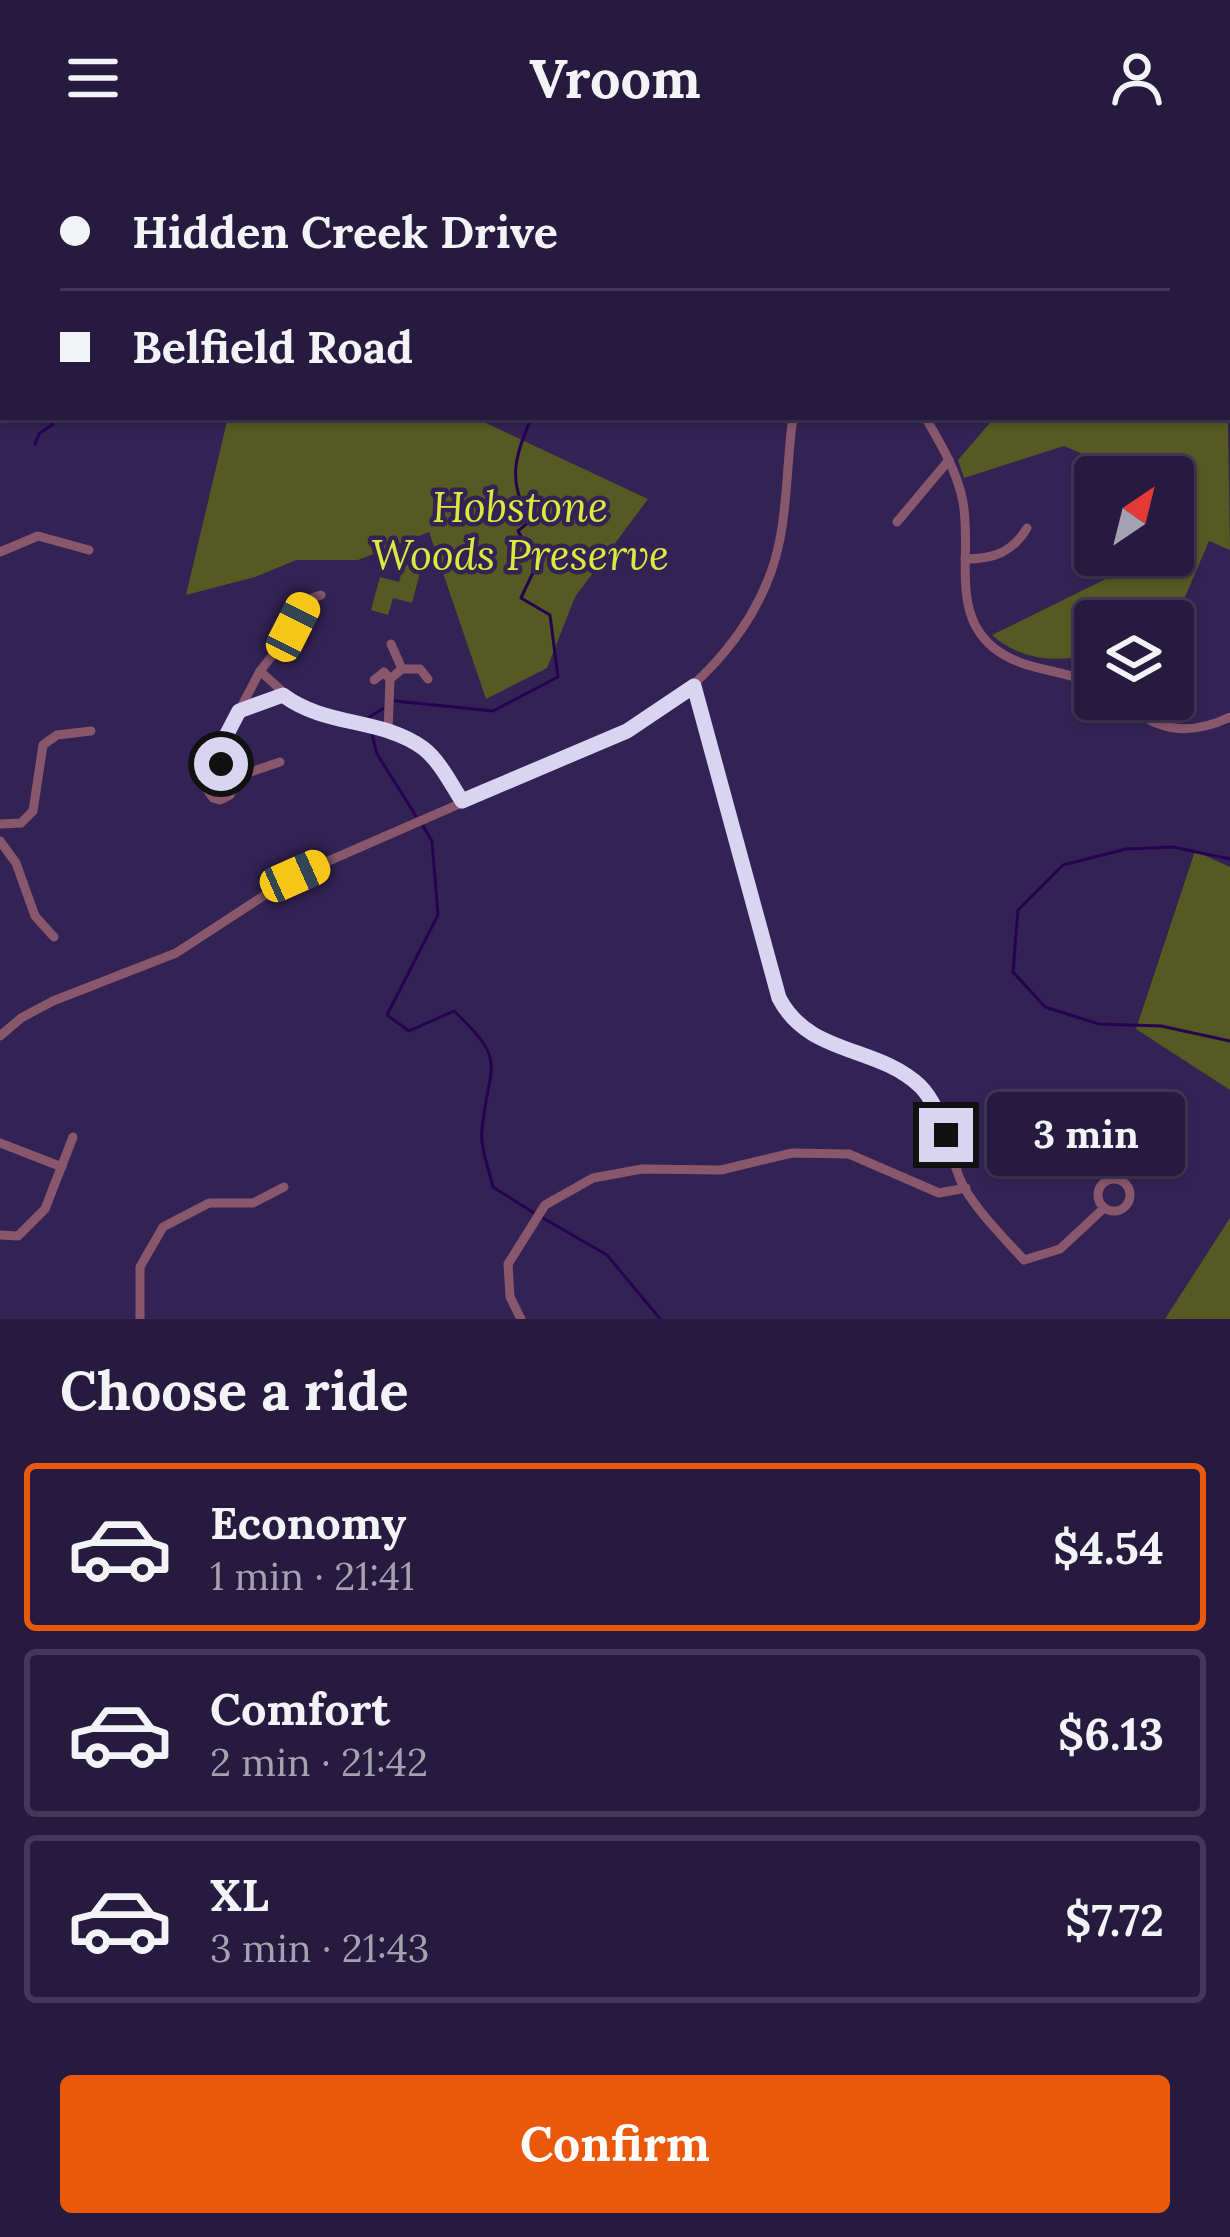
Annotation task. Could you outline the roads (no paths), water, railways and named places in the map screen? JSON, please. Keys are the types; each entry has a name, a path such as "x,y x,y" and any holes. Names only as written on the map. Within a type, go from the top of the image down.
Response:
{"street":[{"path":"0,1036 53,1000 176,953 269,889 627,731 694,686 732,642 774,559 784,516 793,420"},
{"path":"927,420 949,460 966,520 968,609 986,641 1016,661 1074,678"},
{"path":"897,522 949,460"},
{"path":"965,560 999,555 1017,543 1027,528"},
{"path":"0,552 38,536 89,550"},
{"path":"216,755 233,778 234,789 220,800 209,794 205,776 239,711 260,671 288,636 306,600 321,595"},
{"path":"391,644 402,668"},
{"path":"390,679 402,668 421,669 428,679"},
{"path":"260,671 303,710 388,732 423,748 462,801"},
{"path":"374,680 384,672 390,679 388,732"},
{"path":"694,686 779,998 789,1016 801,1029 899,1071 921,1087 938,1112 966,1189 1024,1260 1060,1249 1105,1208"},
{"path":"239,711 283,695"},
{"path":"1148,720 1167,729 1205,728 1230,717"},
{"path":"0,824 21,823 32,812 43,745 57,735 91,731"},
{"path":"233,778 280,762"},
{"path":"0,841 16,863 35,916 54,937"},
{"path":"0,1235 18,1236 36,1222 73,1137"},
{"path":"0,1143 62,1167"},
{"path":"521,1319 510,1297 508,1264 545,1205 593,1178 642,1169 721,1170 792,1153 849,1154 939,1193 966,1189"},
{"path":"140,1319 140,1267 163,1227 208,1203 253,1203 284,1187"}],"waterway":[{"path":"35,444 52,420"},
{"path":"395,701 493,711 558,677 550,615 521,598 537,564 518,531 531,520 516,481 518,456 531,420"},
{"path":"369,723 368,718 384,708"},
{"path":"372,734 377,754 416,816"},
{"path":"423,826 432,841 438,915 387,1015 409,1031 454,1011 483,1042 491,1065 482,1137 493,1187 534,1213"},
{"path":"1230,859 1173,847 1126,849 1063,865 1018,910 1013,972 1045,1007 1099,1024 1161,1026 1230,1041"},
{"path":"543,1218 607,1255 660,1319"}],"park label":[{"name":"Hobstone Woods Preserve","path":"520,531"}]}
